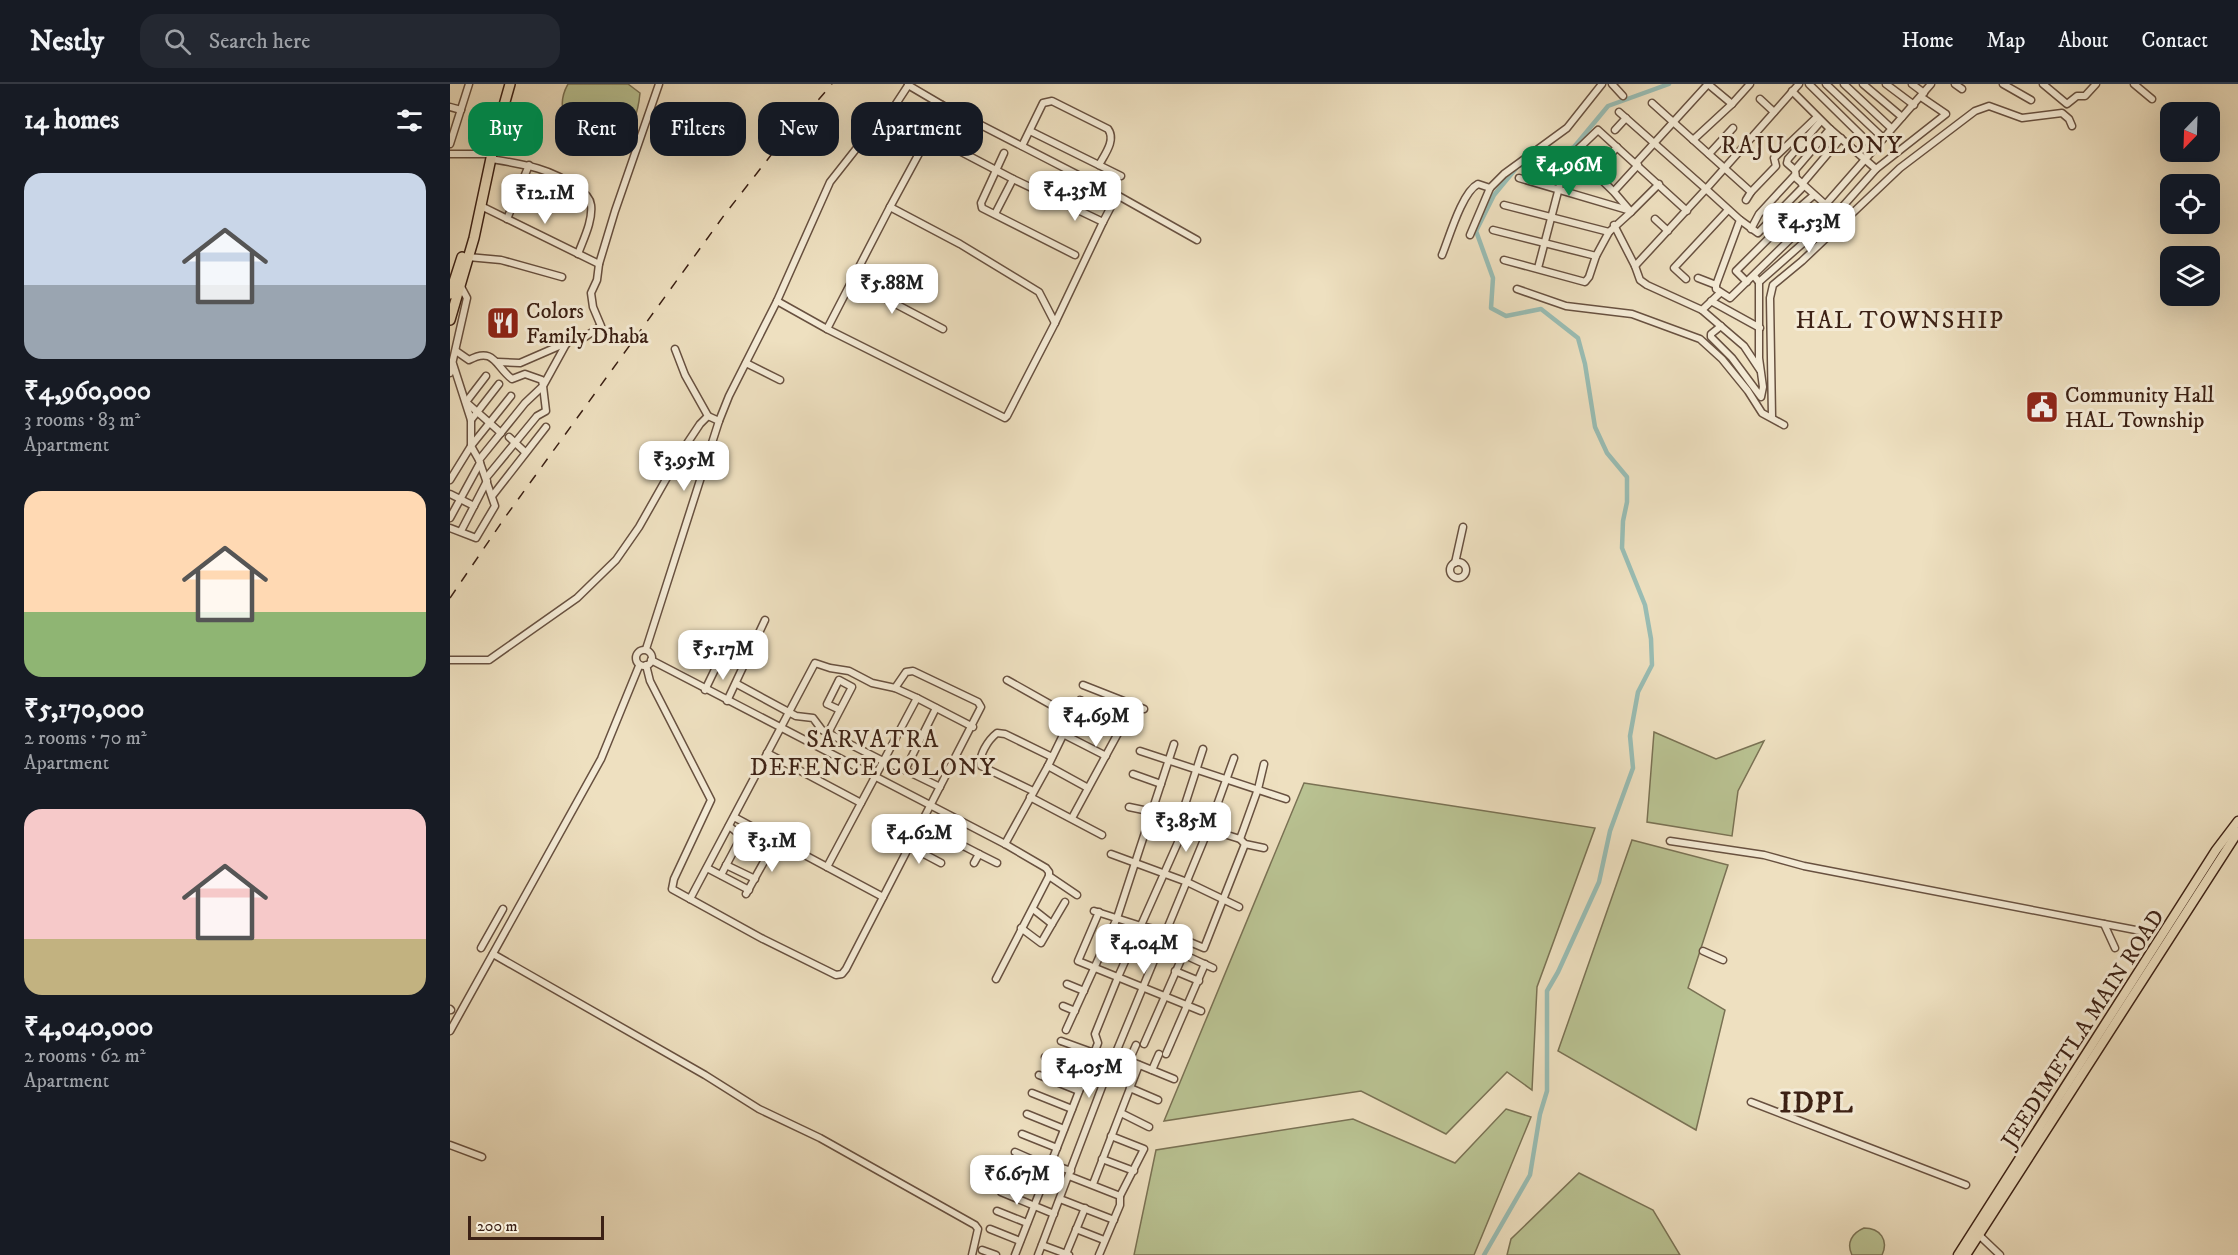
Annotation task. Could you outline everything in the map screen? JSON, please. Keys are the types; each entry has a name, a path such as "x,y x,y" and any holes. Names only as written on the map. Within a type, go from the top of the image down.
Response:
{"highway":[{"path":"450,320 453,289 488,157 504,84"},
{"path":"505,102 510,84"},
{"path":"453,289 468,257 482,206 488,157"}],"main road":[{"name":"JEEDIMETLA MAIN ROAD","path":"1958,1255 2216,850 2238,821"},
{"name":"JEEDIMETLA MAIN ROAD","path":"1966,1255 2238,832"}],"street":[{"path":"450,144 469,84"},
{"path":"498,362 520,363 569,341 585,337 601,326 593,307 591,293 597,280 599,264 615,211 658,84"},
{"path":"1470,235 1490,188 1504,174 1567,128 1602,84"},
{"path":"1612,84 1623,96"},
{"path":"1616,189 1708,84 1732,104"},
{"path":"1693,140 1750,84"},
{"path":"1635,266 1687,211 1799,84"},
{"path":"1809,84 1874,148"},
{"path":"1826,84 1883,138"},
{"path":"1844,84 1892,128"},
{"path":"1863,84 1902,117"},
{"path":"1886,84 1914,105"},
{"path":"1759,282 1836,214 1876,169 1946,114 1912,84"},
{"path":"1740,220 1716,285 1720,293 1730,298 1826,204 1931,84"},
{"path":"1955,84 1962,88"},
{"path":"2043,84 2067,104 2077,96 2085,96 2096,84"},
{"path":"646,649 719,421 729,396 777,301 830,182 871,130 890,113 908,85 937,102"},
{"path":"2005,85 2031,100"},
{"path":"2137,85 2152,99"},
{"path":"1792,91 1819,119 1876,169"},
{"path":"1761,99 1774,112"},
{"path":"1022,146 1043,103 1052,101 1108,129 1111,133 1111,141 1099,165"},
{"path":"1652,103 1751,192"},
{"path":"1772,417 1770,298 1773,285 1802,261 1900,168 1974,111 1989,106 2022,118 2059,112 2067,116 2072,126"},
{"path":"450,107 461,110"},
{"path":"1619,112 1728,210 1758,233 1803,185 1841,138"},
{"path":"1615,130 1626,118"},
{"path":"1819,119 1787,163 1803,185 1836,214"},
{"path":"1746,200 1776,166 1774,158 1819,119"},
{"path":"983,126 1117,195 1197,240"},
{"path":"1709,154 1734,128"},
{"path":"1751,229 1759,214 1830,129"},
{"path":"1538,268 1566,161 1570,154 1574,153 1598,130 1687,211"},
{"path":"1030,131 1120,176"},
{"path":"1595,173 1617,147"},
{"path":"1004,153 981,203 982,208 1075,255"},
{"path":"1574,153 1631,212"},
{"path":"450,154 488,157 529,165 566,179 587,195 591,203 591,213 578,254"},
{"path":"827,329 917,156"},
{"path":"969,156 1103,222"},
{"path":"507,219 529,165"},
{"path":"1520,178 1631,212"},
{"path":"995,214 1013,179"},
{"path":"1442,255 1462,206 1473,186 1478,183 1490,188"},
{"path":"1504,260 1585,282 1596,256 1614,225 1631,212 1659,184"},
{"path":"777,301 827,329 1005,418 1117,195"},
{"path":"1747,282 1736,271 1814,195"},
{"path":"1504,205 1609,232"},
{"path":"482,206 599,264"},
{"path":"891,207 960,244 1039,292 1055,322"},
{"path":"1686,279 1674,268 1728,210"},
{"path":"1655,219 1668,231"},
{"path":"1614,225 1640,280 1702,310 1747,350 1760,370"},
{"path":"1493,230 1596,256"},
{"path":"468,257 501,260 562,277"},
{"path":"1754,276 1759,282 1760,370 1763,387 1757,407"},
{"path":"1698,278 1716,285"},
{"path":"852,281 943,329"},
{"path":"450,373 467,298 453,289"},
{"path":"1517,289 1566,306 1632,314 1700,339 1722,359 1748,391 1762,413 1784,425"},
{"path":"1702,310 1720,293"},
{"path":"1711,301 1760,328"},
{"path":"1721,326 1711,334 1711,337 1732,358 1761,397"},
{"path":"450,518 480,462 525,403 543,386 569,341"},
{"path":"675,349 685,375 708,416 719,421"},
{"path":"456,351 469,360 487,355 498,362 512,379 525,374 542,381 546,411 537,416 512,440 486,480 461,531"},
{"path":"746,363 780,380"},
{"path":"450,528 476,538 495,506 480,462 471,446 471,420 453,364"},
{"path":"466,402 486,376"},
{"path":"471,420 499,384"},
{"path":"450,480 471,446 511,396"},
{"path":"466,402 501,433"},
{"path":"450,660 489,660 577,598 616,560 639,527 682,451 708,416"},
{"path":"493,495 546,427"},
{"path":"512,440 525,452"},
{"path":"450,494 474,506"},
{"path":"1455,563 1463,527"},
{"path":"728,701 765,620"},
{"path":"646,649 639,650 636,659 728,701 1005,844 1046,868 1049,876 996,979"},
{"path":"450,1031 601,759 645,664 652,655 646,649"},
{"path":"705,690 719,661"},
{"path":"690,899 815,663 849,671 872,683 895,688 973,727"},
{"path":"645,664 650,681 711,800 672,886 675,892 763,939 831,973 840,975 846,969 980,713 980,704 914,671 906,672 901,676 895,688"},
{"path":"828,733 840,710 852,687 839,680 827,704 840,710"},
{"path":"1007,680 1071,716"},
{"path":"737,684 800,717 813,718 822,730 940,787"},
{"path":"1083,685 1144,709"},
{"path":"827,867 917,698"},
{"path":"1005,844 1048,766 1080,700 1123,724 1072,818"},
{"path":"905,770 936,708"},
{"path":"1052,757 1005,734 998,733 990,740 981,758 981,766 1102,835"},
{"path":"1063,734 1106,756"},
{"path":"1066,1030 1117,918 1174,744"},
{"path":"1015,1255 1093,1057 1098,1043 1095,1034 1164,873 1183,821 1203,749"},
{"path":"1140,751 1286,799"},
{"path":"767,753 861,803"},
{"path":"1038,1255 1104,1079 1187,882 1234,758"},
{"path":"1201,1011 1078,961 1096,912 1166,932 1204,948 1243,842 1264,764"},
{"path":"1048,766 1088,788"},
{"path":"1133,774 1161,784"},
{"path":"1129,807 1183,821 1264,848"},
{"path":"734,817 883,897"},
{"path":"921,824 997,862"},
{"path":"721,875 739,837 739,834 729,826"},
{"path":"706,868 748,892 776,840"},
{"path":"1670,841 1764,855 1804,866 2151,933"},
{"path":"909,846 941,863"},
{"path":"974,863 979,854"},
{"path":"1111,854 1187,882 1239,907"},
{"path":"726,864 755,879"},
{"path":"1049,876 1077,895"},
{"path":"1021,928 1041,943 1065,902"},
{"path":"482,948 503,909"},
{"path":"1032,909 1052,924"},
{"path":"2104,924 2115,948"},
{"path":"1161,944 1213,968"},
{"path":"1703,951 1723,960"},
{"path":"1144,1044 1184,953"},
{"path":"492,954 705,1074 759,1109 820,1138 975,1225 978,1229 972,1255"},
{"path":"1152,1070 1188,1005 1205,964"},
{"path":"1175,971 1199,981"},
{"path":"1067,984 1084,991"},
{"path":"1063,1006 1075,1011"},
{"path":"1060,1041 1110,1068"},
{"path":"1129,1061 1136,1045"},
{"path":"1115,1055 1174,1079"},
{"path":"1045,1057 1104,1079"},
{"path":"1093,1184 1139,1065"},
{"path":"1039,1075 1079,1091"},
{"path":"1130,1088 1158,1100"},
{"path":"1032,1093 1072,1109"},
{"path":"1751,1102 1966,1185"},
{"path":"1121,1113 1149,1127"},
{"path":"1027,1114 1064,1129"},
{"path":"1022,1134 1057,1148"},
{"path":"1099,1255 1120,1205 1120,1197 1144,1149 1111,1136"},
{"path":"450,1145 482,1157"},
{"path":"1015,1152 1070,1173 1120,1197"},
{"path":"1102,1160 1134,1171"},
{"path":"1004,1170 1041,1186"},
{"path":"1001,1192 1054,1214"},
{"path":"1060,1199 1114,1220"},
{"path":"1042,1245 1068,1254 1085,1208"},
{"path":"997,1211 1027,1223"},
{"path":"990,1229 1020,1241"},
{"path":"1076,1229 1104,1240"},
{"path":"1979,1235 2000,1255"},
{"path":"982,1250 994,1255"}],"green space":[{"path":"568,84 628,84 640,93 638,102 562,102"},
{"path":"1654,732 1716,759 1764,741 1738,791 1732,836 1647,822"},
{"path":"1304,783 1595,828 1537,987 1532,1090 1507,1072 1446,1134 1361,1091 1164,1121"},
{"path":"1632,840 1728,865 1688,988 1725,1010 1696,1130 1558,1051"},
{"path":"1506,1109 1531,1117 1474,1255 1134,1255 1156,1150 1353,1119 1455,1163"},
{"path":"1579,1173 1653,1210 1680,1255 1507,1255 1511,1239"},
{"path":"1864,1228 1875,1230 1882,1236 1884,1250 1882,1255 1852,1255 1851,1239"}],"waterway":[{"path":"1484,1255 1530,1175 1540,1114 1547,1091 1547,991 1599,882 1610,831 1633,768 1630,736 1638,692 1652,665 1651,639 1645,605 1622,548 1627,477 1607,453 1595,427 1585,364 1578,338 1541,309 1506,316 1491,308 1493,278 1476,231 1494,195 1518,166 1530,164 1543,167 1552,157 1574,147 1608,106 1669,84"}],"railway":[{"path":"450,598 506,516 725,214 775,150 832,84"}],"place":[{"name":"Colors Family Dhaba","path":"503,323"},
{"name":"Community Hall HAL Township","path":"2042,407"}],"district":[{"name":"RAJU COLONY","path":"1812,145"},
{"name":"HAL TOWNSHIP","path":"1900,320"},
{"name":"SARVATRA DEFENCE COLONY","path":"873,753"},
{"name":"IDPL","path":"1817,1102"}]}
